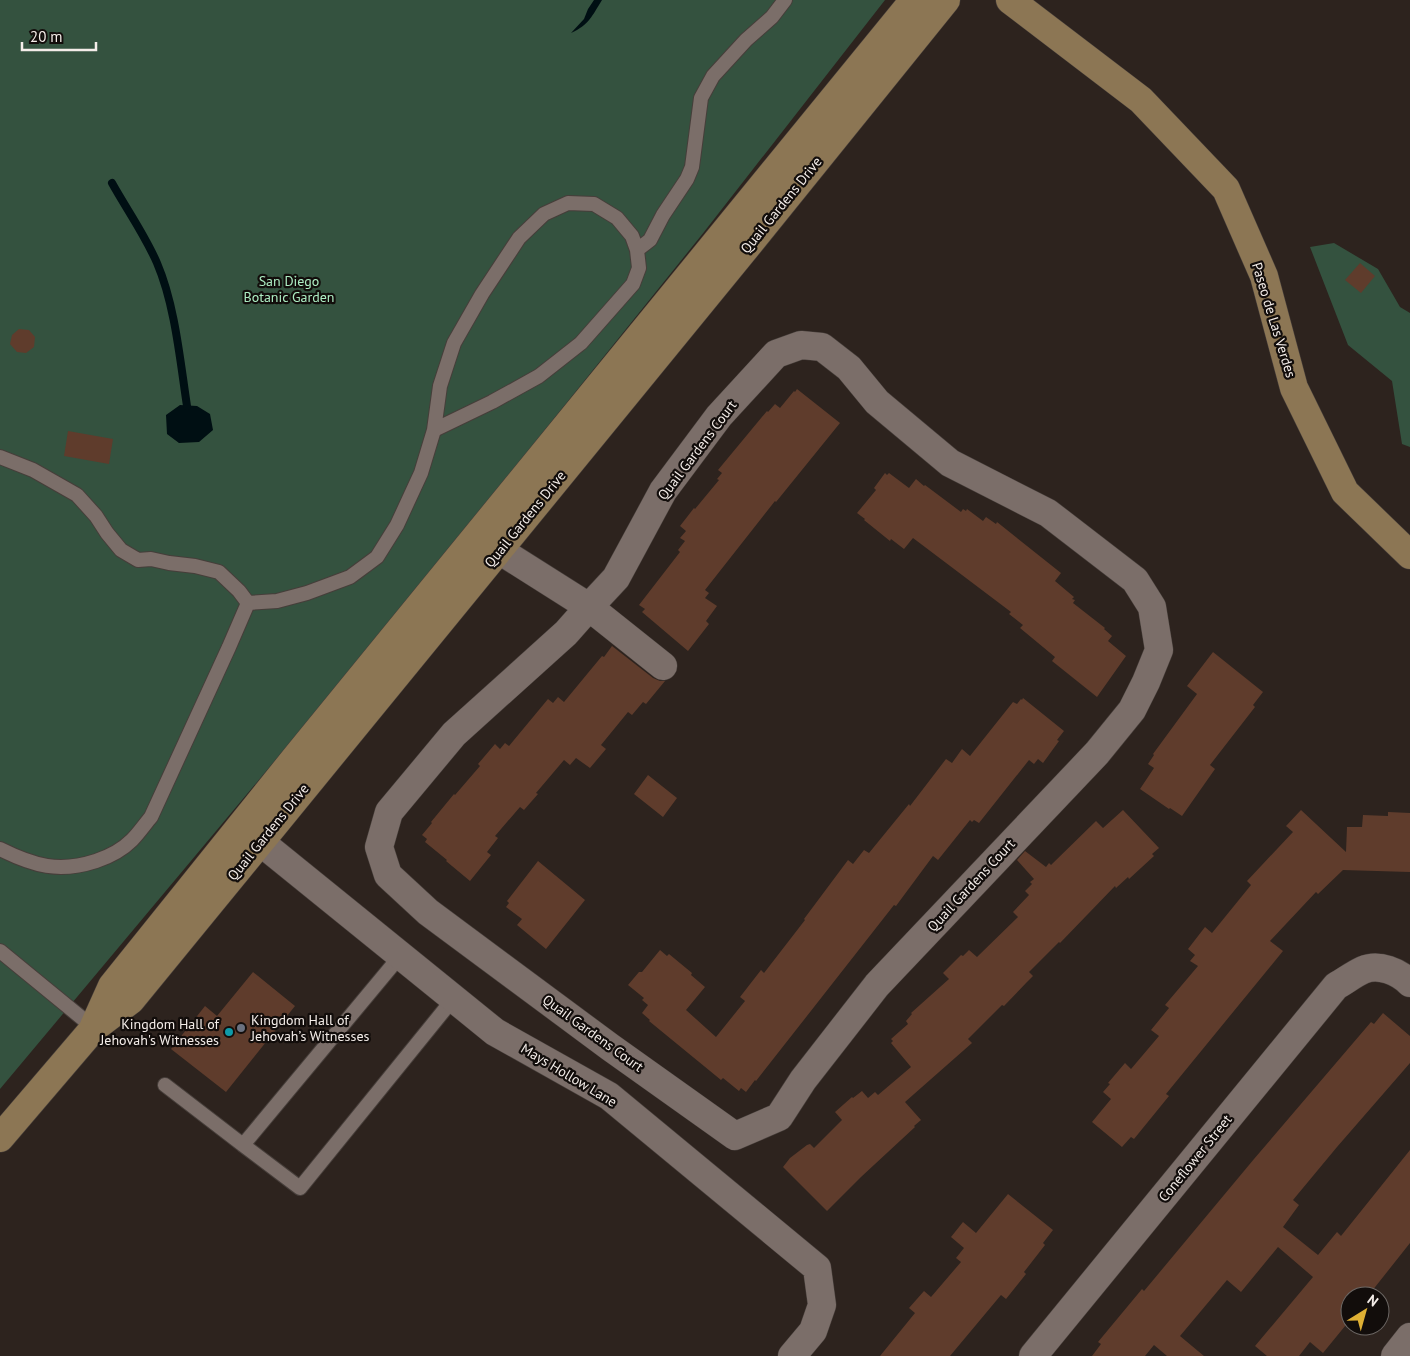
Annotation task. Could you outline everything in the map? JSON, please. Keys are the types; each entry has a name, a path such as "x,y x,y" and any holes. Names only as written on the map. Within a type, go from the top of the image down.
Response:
{"main road":[{"name":"Quail Gardens Drive","path":"0,1138 94,1028 131,1000 250,834 489,542 914,0"},
{"name":"Quail Gardens Drive","path":"489,542 753,239 946,0"},
{"name":"Paseo de Las Verdes","path":"1010,0 1141,100 1226,189 1264,276 1294,388 1345,492 1410,555"}],"street":[{"name":"Quail Gardens Court","path":"801,345 822,346 849,368 877,402 950,462 1048,513 1135,580 1152,607 1159,650 1132,710 1097,753 877,985 803,1080 779,1117 735,1136 610,1047 428,912 388,875 379,847 389,812 454,734 566,634 589,607 616,578 663,491 719,416 776,354 801,345"},
{"path":"489,542 589,607 663,666"},
{"name":"Mays Hollow Lane","path":"250,834 496,1032 609,1096 817,1268 822,1305 812,1331 792,1356"},
{"name":"Coneflower Street","path":"1032,1356 1336,986 1365,969 1382,968 1403,976 1410,982"},
{"path":"1395,1356 1410,1337"}],"lane":[{"path":"637,250 650,240 663,214 687,179 692,167 702,98 713,76 746,40 772,17 785,0"},
{"path":"248,603 277,601 307,593 350,577 377,557 397,525 421,474 434,430 440,386 454,342 482,294 519,238 544,214 568,203 594,204 617,218 632,236 637,250 639,268 634,284 581,343 538,376 492,402 434,430"},
{"path":"0,457 33,470 77,495 96,516 121,550 138,560 151,559 196,566 219,572 239,591 248,603"},
{"path":"0,849 21,859 51,867 79,866 109,856 132,841 151,816 248,603"},
{"path":"0,951 94,1028"},
{"path":"243,1145 401,955"},
{"path":"165,1085 300,1188 454,998"}],"green space":[{"name":"San Diego Botanic Garden","path":"0,0 885,0 704,232 376,640 0,1089"},
{"path":"1334,243 1378,269 1400,307 1410,313 1410,447 1402,444 1392,381 1348,345 1310,247"}],"shaded area":[{"path":"594,0 602,0 586,23 571,33 584,19"},
{"path":"180,405 197,406 210,414 213,430 199,442 179,443 167,434 166,415"}],"building":[{"path":"1360,263 1375,276 1361,293 1345,280"},
{"path":"19,329 29,330 35,337 34,347 26,353 17,352 10,344 12,335"},
{"path":"797,389 840,423 775,501 705,590 709,593 705,598 717,606 706,621 709,624 688,651 642,612 645,609 639,605 680,552 678,550 685,541 680,538 686,531 680,526 719,480 717,479 722,473 718,470 767,411 775,404 780,408"},
{"path":"68,431 113,439 109,464 64,456"},
{"path":"885,473 887,475 889,473 909,488 916,479 961,512 963,509 966,511 967,509 983,521 986,517 996,524 997,522 1061,573 1055,581 1074,597 1072,599 1075,600 1073,603 1105,628 1112,636 1108,641 1126,656 1097,697 1052,661 1055,657 1020,628 1023,625 1009,614 1011,612 913,538 904,549 891,539 890,541 857,513 876,490 874,488"},
{"path":"612,646 653,678 665,681 646,704 643,702 632,715 628,712 601,745 606,749 590,768 576,758 570,765 564,760 524,810 520,807 495,836 498,838 487,852 491,855 470,881 425,842 427,839 422,835 454,794 480,766 478,764 495,744 500,749 505,743 509,746 548,699 553,703 558,697 564,702"},
{"path":"1213,652 1263,692 1253,705 1255,707 1210,765 1215,769 1182,816 1140,789 1154,768 1148,764 1153,754 1197,694 1187,686"},
{"path":"1023,698 1064,731 1057,740 1059,741 1043,763 1038,759 1034,764 1029,760 979,823 970,820 938,860 933,856 896,906 894,905 746,1092 741,1088 739,1091 723,1078 721,1080 649,1021 642,1013 648,1005 642,1000 644,998 628,985 639,972 642,972 660,950 667,956 669,954 692,973 691,975 705,987 686,1010 716,1037 745,1001 740,997 761,970 764,973 848,860 853,864 864,850 869,853 909,804 910,806 946,759 952,763 962,749 970,756 1013,702 1017,704"},
{"path":"648,775 677,798 663,817 634,794"},
{"path":"1123,810 1159,848 1152,854 1154,856 1129,879 1128,877 1116,888 1115,886 1029,972 1033,976 968,1039 972,1043 905,1102 921,1120 827,1211 783,1167 790,1158 807,1145 810,1144 814,1148 842,1120 835,1112 852,1097 862,1091 868,1098 875,1092 878,1095 911,1067 891,1043 893,1041 891,1039 908,1024 906,1021 911,1013 949,979 943,973 961,955 963,956 969,950 977,957 1018,917 1013,912 1029,895 1025,891 1034,879 1017,860 1025,851 1046,867 1049,863 1051,865 1096,821 1103,828"},
{"path":"1301,810 1346,852 1347,827 1362,827 1363,815 1388,816 1388,812 1410,813 1410,872 1343,870 1318,894 1316,892 1270,941 1283,951 1166,1094 1169,1096 1134,1139 1131,1137 1122,1147 1092,1122 1111,1099 1103,1092 1125,1063 1131,1069 1159,1036 1151,1030 1169,1008 1165,1005 1198,966 1190,961 1195,955 1188,949 1205,927 1212,933 1251,885 1247,881 1293,832 1286,826"},
{"path":"538,861 585,900 546,949 517,925 522,919 506,907 509,903 507,901"},
{"name":"Kingdom Hall of Jehovah's Witnesses","path":"253,972 295,1006 226,1092 171,1049 205,1006 217,1016"},
{"path":"1383,1013 1410,1036 1410,1063 1293,1200 1299,1205 1283,1227 1318,1255 1337,1232 1341,1236 1410,1150 1410,1243 1376,1286 1340,1286 1340,1332 1323,1353 1310,1342 1299,1356 1267,1356 1255,1346 1313,1277 1278,1247 1241,1292 1227,1280 1180,1336 1204,1356 1167,1356 1154,1345 1145,1356 1092,1356 1101,1344 1098,1342 1142,1289 1144,1291 1371,1022 1374,1024"},
{"path":"1008,1194 1053,1230 1043,1243 1045,1245 1024,1272 1026,1274 1006,1299 1001,1295 950,1356 880,1356 915,1313 909,1308 924,1291 931,1297 961,1262 956,1258 964,1248 951,1237 963,1222 976,1233"}],"waterway":[{"path":"112,183 147,242 163,279 173,315 187,406"}],"place":[{"name":"Kingdom Hall of Jehovah’s Witnesses","path":"241,1028"},
{"name":"Kingdom Hall of Jehovah's Witnesses","path":"229,1032"}]}
